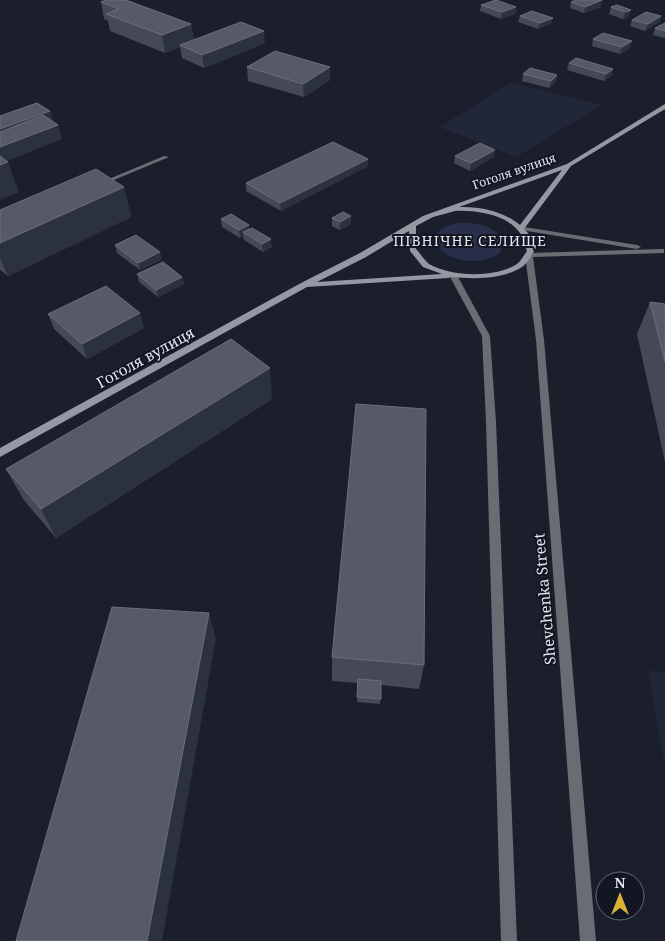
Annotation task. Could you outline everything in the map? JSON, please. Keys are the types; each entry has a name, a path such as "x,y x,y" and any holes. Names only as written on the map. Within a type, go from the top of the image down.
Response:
{"main road":[{"name":"Гоголя вулиця","path":"0,454 304,286 340,269 428,216 461,202 568,165 665,106"},
{"name":"Гоголя вулиця","path":"441,211 455,209 485,211 505,218 521,228 568,165"},
{"name":"Гоголя вулиця","path":"413,226 409,237 410,246 416,255 431,267 453,275"},
{"path":"521,228 531,246 529,255"},
{"name":"Гоголя вулиця","path":"304,286 453,275 486,278 514,270 524,263 529,255"}],"street":[{"path":"96,186 166,157"},
{"path":"521,228 663,252"},
{"path":"529,255 663,252"},
{"name":"Shevchenka Street","path":"529,255 540,340 588,941"},
{"path":"453,275 486,336 491,422 509,941"}],"shaded area":[{"path":"511,83 602,105 516,157 440,127"},
{"path":"456,223 483,225 494,231 503,241 500,253 486,260 470,261 444,253 437,246 435,238 441,230"},
{"path":"648,671 665,672 665,767"}],"building":[{"path":"106,0 126,0 191,24 162,35 106,14 119,9 101,2"},
{"path":"496,0 516,7 502,12 481,5"},
{"path":"576,0 602,0 585,7 571,2"},
{"path":"617,5 631,10 625,12 611,7"},
{"path":"532,11 553,18 540,23 520,16"},
{"path":"646,12 661,16 648,24 632,20"},
{"path":"241,22 264,31 202,55 180,45"},
{"path":"665,23 665,31 655,28"},
{"path":"603,33 632,41 622,47 593,39"},
{"path":"275,51 330,67 303,84 247,67"},
{"path":"576,58 613,69 606,74 569,63"},
{"path":"530,68 557,75 551,81 523,74"},
{"path":"37,103 50,111 0,129 0,116"},
{"path":"43,115 58,125 0,147 0,132"},
{"path":"333,142 368,159 280,203 246,183"},
{"path":"480,143 495,150 471,163 455,156"},
{"path":"0,156 8,162 0,165"},
{"path":"96,169 124,187 0,243 0,210"},
{"path":"343,212 351,216 340,222 332,218"},
{"path":"231,214 249,225 239,230 221,219"},
{"path":"252,228 271,239 262,244 243,232"},
{"path":"136,235 160,252 138,263 115,245"},
{"path":"163,262 182,277 156,290 137,274"},
{"path":"106,286 140,313 82,344 48,314"},
{"path":"650,302 665,304 665,362"},
{"path":"231,339 270,368 41,509 6,469"},
{"path":"356,404 426,409 424,665 332,657"},
{"path":"112,607 209,613 147,941 16,941"},
{"path":"358,679 381,681 381,699 357,697"}],"district":[{"name":"ПІВНІЧНЕ СЕЛИЩЕ","path":"470,240"}]}
